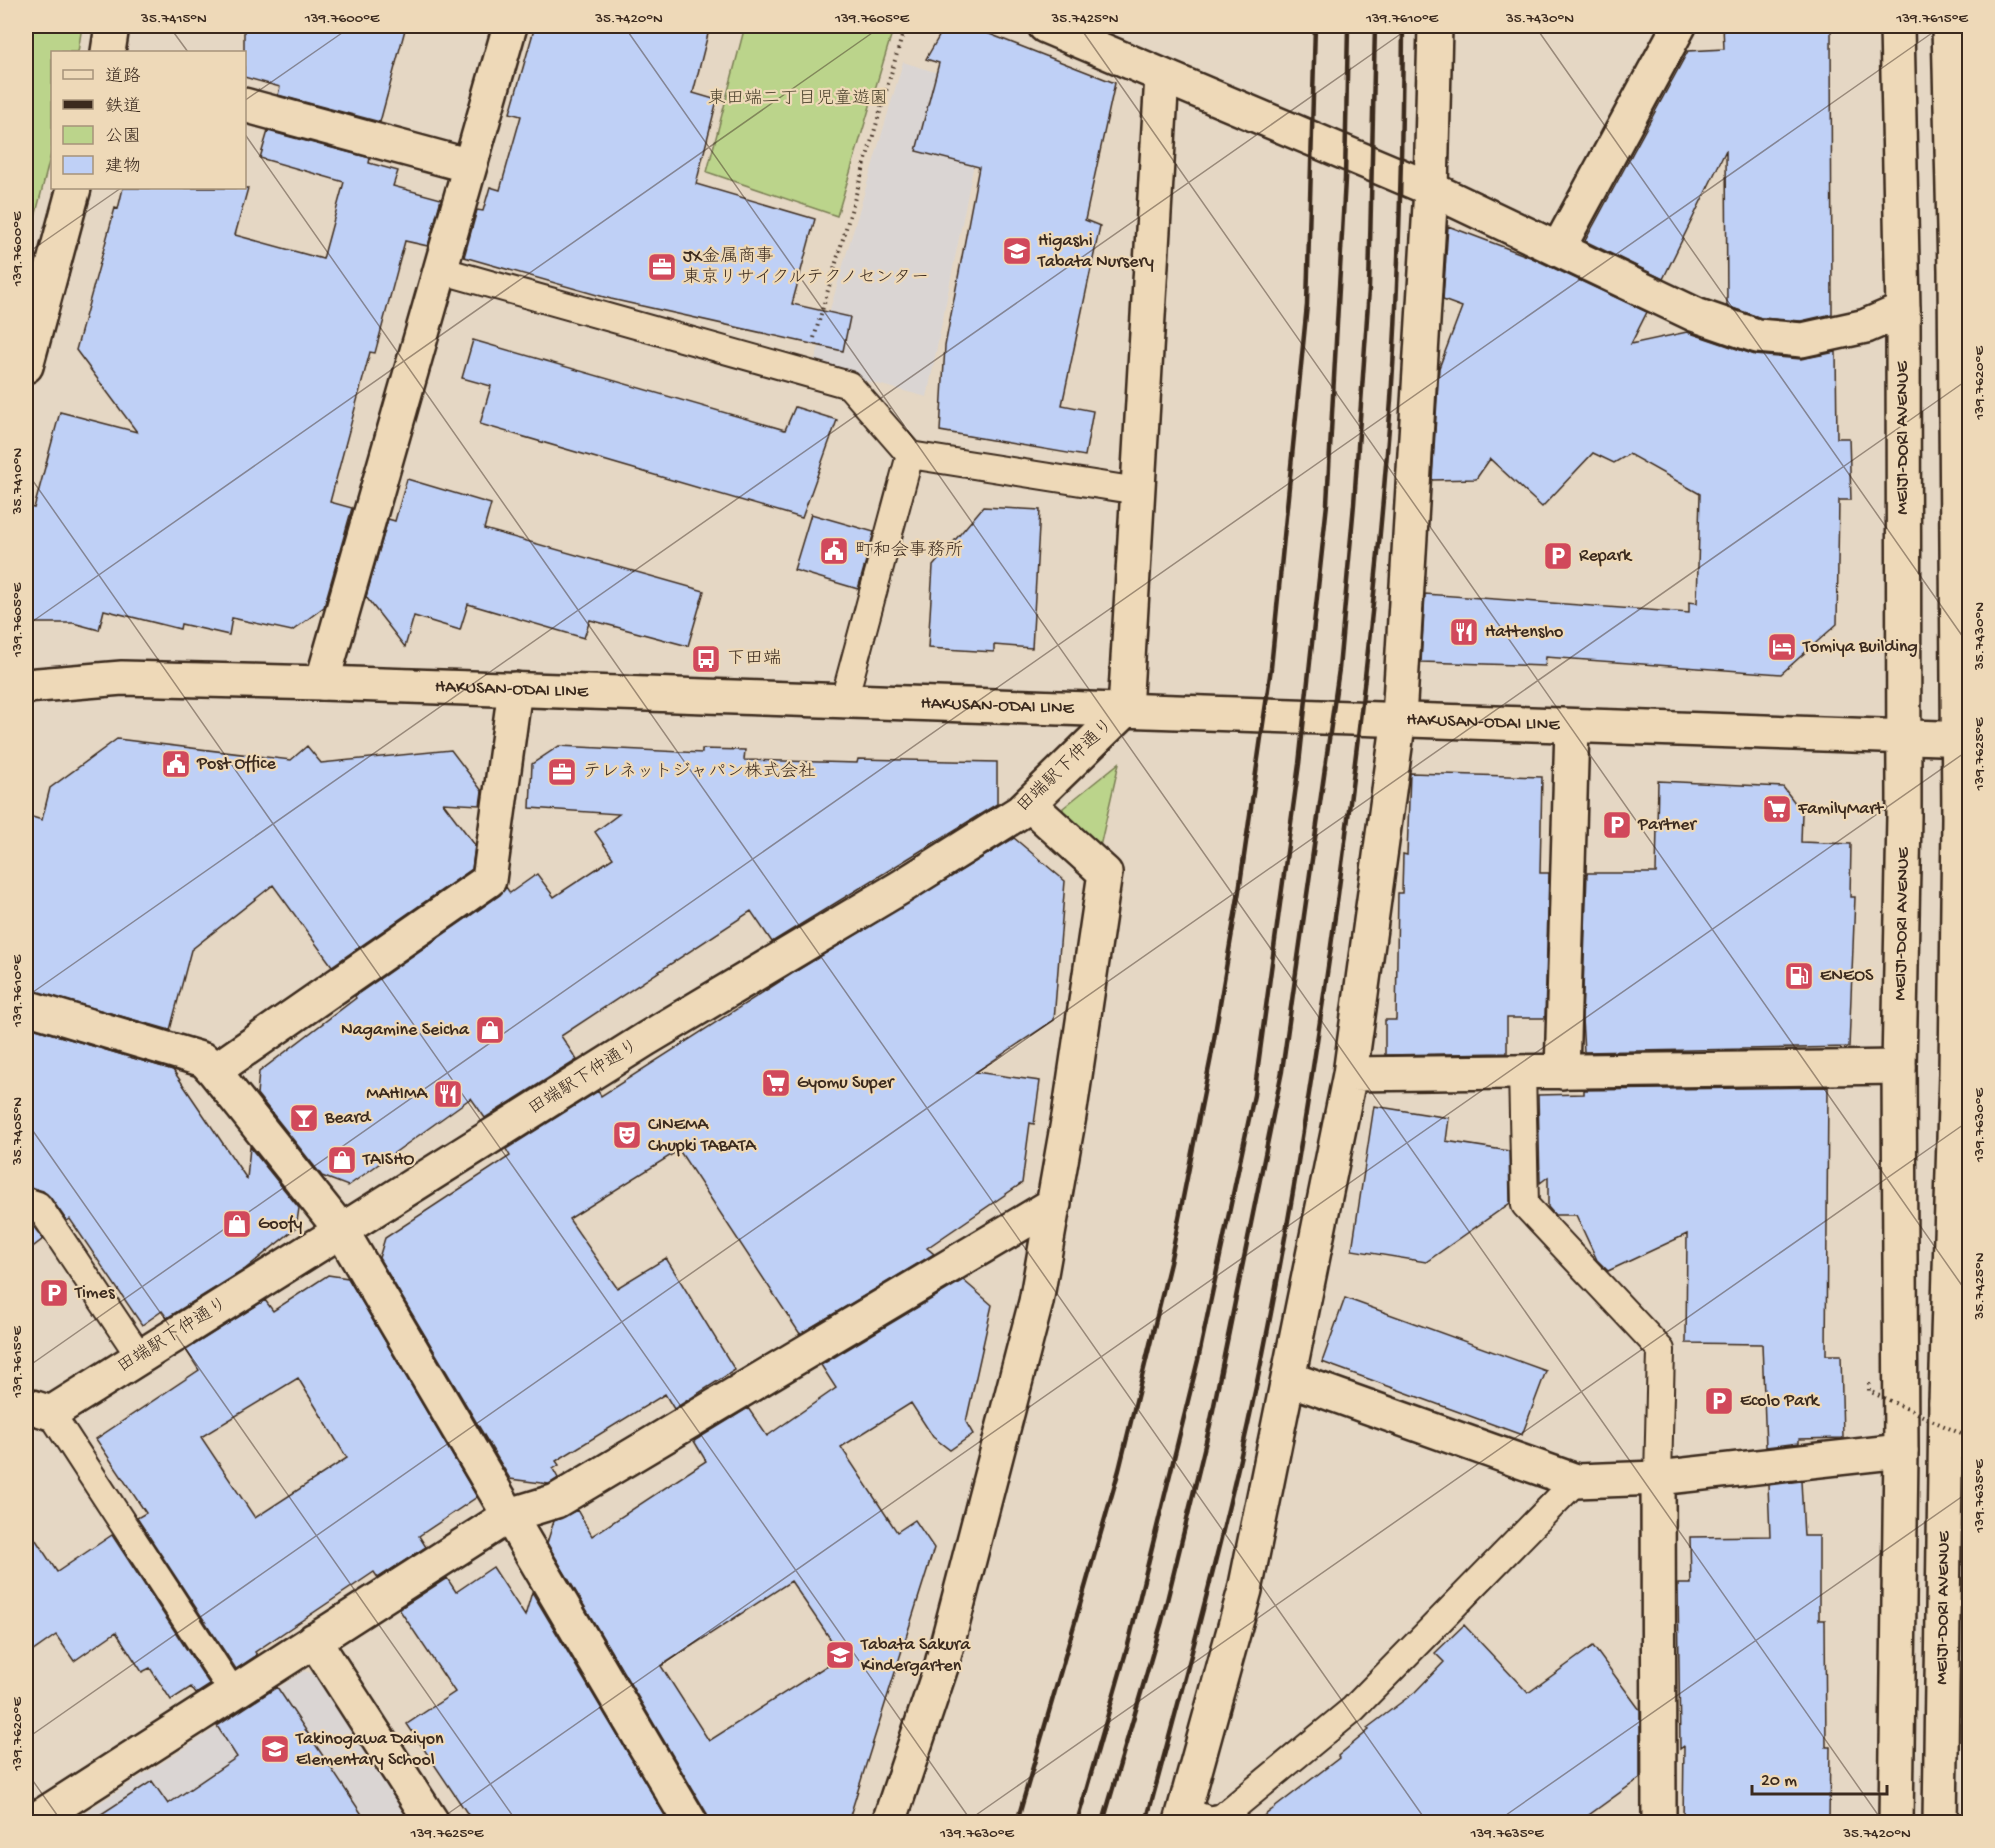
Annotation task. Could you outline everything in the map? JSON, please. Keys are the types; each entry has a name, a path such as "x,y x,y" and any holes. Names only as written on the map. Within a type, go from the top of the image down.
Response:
{"street":[{"path":"108,51 112,26"},
{"path":"322,683 510,26"},
{"path":"1045,26 1431,189 1696,315 1757,336 1802,340 1866,326 1903,310"},
{"path":"1183,1817 1245,1590 1290,1379 1350,1074 1399,718 1431,189 1435,26"},
{"path":"1558,249 1679,26"},
{"name":"MEIJI-DORI AVENUE","path":"1896,1822 1901,1451 1899,1067 1904,737 1903,310 1897,26"},
{"name":"MEIJI-DORI AVENUE","path":"1940,1822 1958,1400 1963,1074 1962,265 1949,26"},
{"path":"1125,710 1162,76"},
{"path":"246,106 470,166"},
{"path":"26,366 74,189"},
{"name":"HAKUSAN-ODAI LINE","path":"26,687 122,678 322,683 1964,739"},
{"path":"214,1071 489,880 515,689"},
{"name":"田端駅下仲通り","path":"38,1409 140,1357 646,1039 901,887 1029,804 1125,710"},
{"path":"1562,1072 1572,727"},
{"path":"889,1822 942,1664 1036,1302 1054,1204 1105,873 1029,804"},
{"path":"26,1007 204,1060 214,1071 341,1230 690,1822"},
{"path":"1350,1074 1899,1067"},
{"path":"32,1822 232,1691 510,1515 556,1501 1054,1204"},
{"path":"1290,1379 1576,1481 1658,1478 1901,1451"},
{"path":"1658,1478 1659,1822"},
{"path":"314,1640 432,1822"}],"lane":[{"path":"440,270 849,385 910,455 1138,491"},
{"path":"844,700 910,455"},
{"path":"1522,1071 1525,1205 1661,1350 1658,1478"},
{"path":"26,1201 38,1205 140,1357"},
{"path":"38,1409 232,1691"},
{"path":"1183,1817 1217,1822 1353,1709 1576,1481"}],"path":[{"path":"803,373 905,26"},
{"path":"1869,1383 1869,1391 1970,1438"}],"shaded area":[{"path":"903,62 989,89 927,397 813,367"},
{"name":"Takinogawa Daiyon Elementary School","path":"304,1671 318,1675 413,1822 70,1822"}],"green space":[{"path":"26,26 82,26 78,51 51,51 51,154 26,253"},
{"name":"東田端二丁目児童遊園","path":"745,26 894,26 837,216 707,172"},
{"path":"1119,763 1099,851 1063,823 1063,808"}],"building":[{"path":"244,26 406,26 380,122 278,95 280,87 246,78 246,51 244,51"},
{"path":"535,26 710,26 693,93 717,100 696,184 815,219 792,304 850,317 843,351 611,299 464,257 477,210 483,211 490,187 500,190 521,116 510,113"},
{"path":"945,26 969,26 1115,83 1085,220 1100,226 1062,405 1093,411 1085,456 940,431 945,346 979,167 916,151 939,63 926,59"},
{"path":"1723,26 1831,26 1832,314 1801,321 1761,318 1727,306 1726,150 1663,279 1585,241 1688,51 1724,49"},
{"path":"268,131 370,158 369,163 398,171 393,186 441,199 428,246 405,241 375,353 370,352 330,502 352,508 324,607 292,631 232,618 229,635 181,624 180,629 104,610 99,630 73,623 26,623 26,506 34,508 60,412 137,432 76,350 115,208 118,209 123,189 248,188 235,235 323,259 344,182 260,158"},
{"path":"1448,226 1530,257 1647,312 1631,344 1687,332 1755,355 1801,359 1836,352 1837,438 1849,438 1851,500 1839,500 1837,624 1781,674 1546,657 1545,666 1421,662 1425,594 1689,613 1689,602 1697,603 1700,494 1629,454 1614,463 1593,453 1542,507 1490,459 1476,479 1432,480 1439,368 1462,307 1443,300"},
{"path":"473,340 785,430 795,407 837,420 802,518 480,424 491,386 462,378"},
{"path":"407,479 491,504 484,529 704,591 688,646 590,620 584,638 468,604 460,630 414,616 405,647 366,597 388,519 395,521"},
{"path":"983,507 1040,510 1032,648 994,645 994,652 928,648 933,566"},
{"name":"町和会事務所","path":"811,514 874,532 858,589 794,570"},
{"path":"117,739 291,760 307,746 321,763 451,750 482,791 480,805 443,803 475,845 472,869 332,966 273,885 191,950 170,1030 26,989 26,815 42,820 50,788"},
{"path":"559,746 702,753 702,749 745,750 744,760 857,763 858,759 997,762 997,804 772,942 751,911 561,1036 577,1060 485,1118 471,1098 348,1186 322,1176 257,1094 259,1072 356,998 355,996 500,895 506,887 510,893 537,874 554,897 613,858 595,832 619,814 530,808 532,764"},
{"path":"1410,773 1542,777 1540,873 1549,873 1545,1018 1507,1018 1507,1053 1385,1055 1385,1020 1396,1020 1398,893 1402,893 1403,854 1407,855"},
{"path":"1658,781 1783,787 1802,812 1801,842 1851,844 1850,897 1855,897 1849,1047 1584,1052 1582,1019 1587,873 1656,873"},
{"path":"1014,838 1065,881 1054,1020 976,1072 1040,1081 1034,1124 1030,1123 1022,1183 927,1248 934,1254 800,1334 679,1150 569,1219 617,1288 666,1258 735,1370 674,1409 665,1394 556,1461 559,1465 553,1469 558,1478 549,1484 510,1479 379,1258 385,1238 510,1156 506,1149 598,1091 601,1096 793,973"},
{"path":"26,1026 173,1070 247,1179 250,1147 299,1208 296,1228 244,1270 167,1318 162,1311 142,1325 70,1219 67,1221 43,1191 26,1186"},
{"path":"1828,1087 1826,1355 1841,1355 1843,1438 1799,1439 1799,1443 1766,1447 1762,1344 1686,1343 1687,1234 1608,1271 1597,1260 1576,1215 1555,1215 1548,1207 1548,1177 1540,1183 1538,1095 1584,1094 1584,1090"},
{"path":"1374,1106 1449,1118 1446,1141 1509,1151 1510,1203 1426,1262 1352,1250"},
{"path":"26,1217 43,1239 26,1252"},
{"path":"328,1275 348,1278 477,1497 419,1536 426,1547 378,1578 374,1572 255,1652 257,1655 236,1669 137,1518 146,1513 96,1439 199,1370 186,1350 265,1300 273,1311","holes":["298,1378 347,1458 255,1518 201,1437"]},
{"path":"963,1280 992,1305 966,1422 973,1434 950,1450 933,1437 911,1403 841,1447 897,1532 915,1520 934,1548 848,1822 709,1822 706,1812 547,1543 554,1521 577,1510 592,1536 706,1461 694,1441 748,1408 767,1436 836,1388 821,1365","holes":["791,1581 842,1656 709,1741 661,1666"]},
{"path":"1345,1298 1546,1371 1522,1435 1322,1362"},
{"path":"1801,1481 1804,1536 1819,1536 1819,1620 1825,1620 1826,1747 1830,1747 1829,1822 1683,1822 1684,1746 1680,1749 1678,1584 1691,1584 1690,1537 1770,1536 1768,1485"},
{"path":"26,1525 57,1572 112,1535 210,1685 196,1694 191,1687 171,1700 150,1668 142,1672 116,1632 74,1661 56,1635 26,1656"},
{"path":"493,1567 525,1616 532,1592 669,1822 473,1822 407,1724 455,1692 399,1609 447,1578 456,1592"},
{"path":"1464,1625 1528,1693 1593,1646 1640,1710 1640,1778 1579,1822 1256,1822 1339,1758 1338,1756 1369,1730 1367,1728 1415,1692 1444,1662 1435,1653"},
{"path":"277,1687 367,1822 89,1822 152,1781 168,1804 237,1757 217,1726"}],"railway":[{"path":"1017,1822 1119,1470 1170,1263 1211,1057 1239,891 1271,668 1307,305 1315,26"},
{"path":"1077,1822 1128,1645 1198,1360 1254,1095 1299,764 1327,504 1345,179 1348,26"},
{"path":"1103,1822 1162,1621 1210,1425 1282,1071 1339,669 1354,504 1369,289 1375,26"},
{"path":"1146,1822 1212,1574 1261,1365 1294,1186 1331,946 1366,674 1386,469 1398,260 1403,26"}],"place":[{"name":"Higashi Tabata Nursery","path":"1017,251"},
{"name":"JX金属商事 東京リサイクルテクノセンター","path":"662,267"},
{"name":"町和会事務所","path":"834,551"},
{"name":"Repark","path":"1558,556"},
{"name":"Hattensho","path":"1464,632"},
{"name":"Tomiya Building","path":"1782,647"},
{"name":"下田端","path":"706,659"},
{"name":"Post Office","path":"176,764"},
{"name":"テレネットジャパン株式会社","path":"562,772"},
{"name":"FamilyMart","path":"1777,809"},
{"name":"Partner","path":"1617,825"},
{"name":"ENEOS","path":"1799,976"},
{"name":"Nagamine Seicha","path":"490,1030"},
{"name":"Gyomu Super","path":"776,1083"},
{"name":"MAHIMA","path":"448,1094"},
{"name":"Beard","path":"304,1118"},
{"name":"CINEMA Chupki TABATA","path":"627,1135"},
{"name":"TAISHO","path":"342,1160"},
{"name":"Goofy","path":"237,1224"},
{"name":"Times","path":"54,1293"},
{"name":"Ecolo Park","path":"1719,1401"},
{"name":"Tabata Sakura Kindergarten","path":"840,1655"},
{"name":"Takinogawa Daiyon Elementary School","path":"275,1749"}]}
